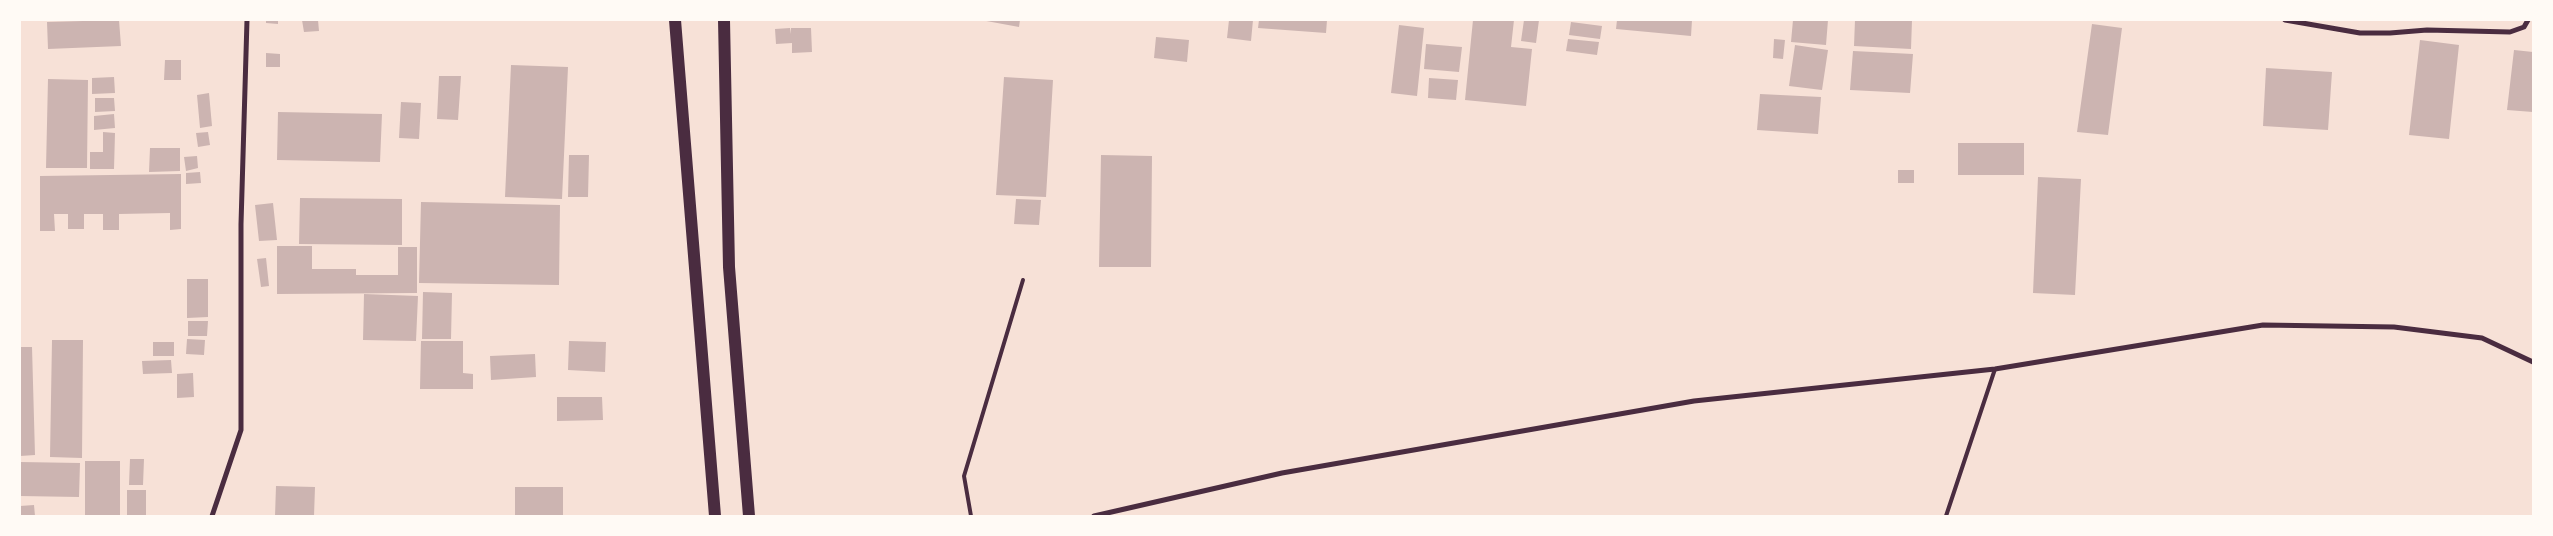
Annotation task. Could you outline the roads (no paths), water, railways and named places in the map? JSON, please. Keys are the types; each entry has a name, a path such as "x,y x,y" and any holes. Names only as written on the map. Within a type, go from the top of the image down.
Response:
{"main road":[{"path":"674,20 714,516"},
{"path":"724,20 730,267 749,516"}],"street":[{"path":"212,516 241,430 241,224 247,20"},
{"path":"2285,20 2360,32 2390,33 2427,30 2510,32 2524,27 2528,20"},
{"path":"1094,516 1282,473 1694,401 1995,369 2263,325 2394,327 2482,338 2533,362"}],"lane":[{"path":"971,516 964,476 1023,280"},
{"path":"1946,516 1995,369"}]}
